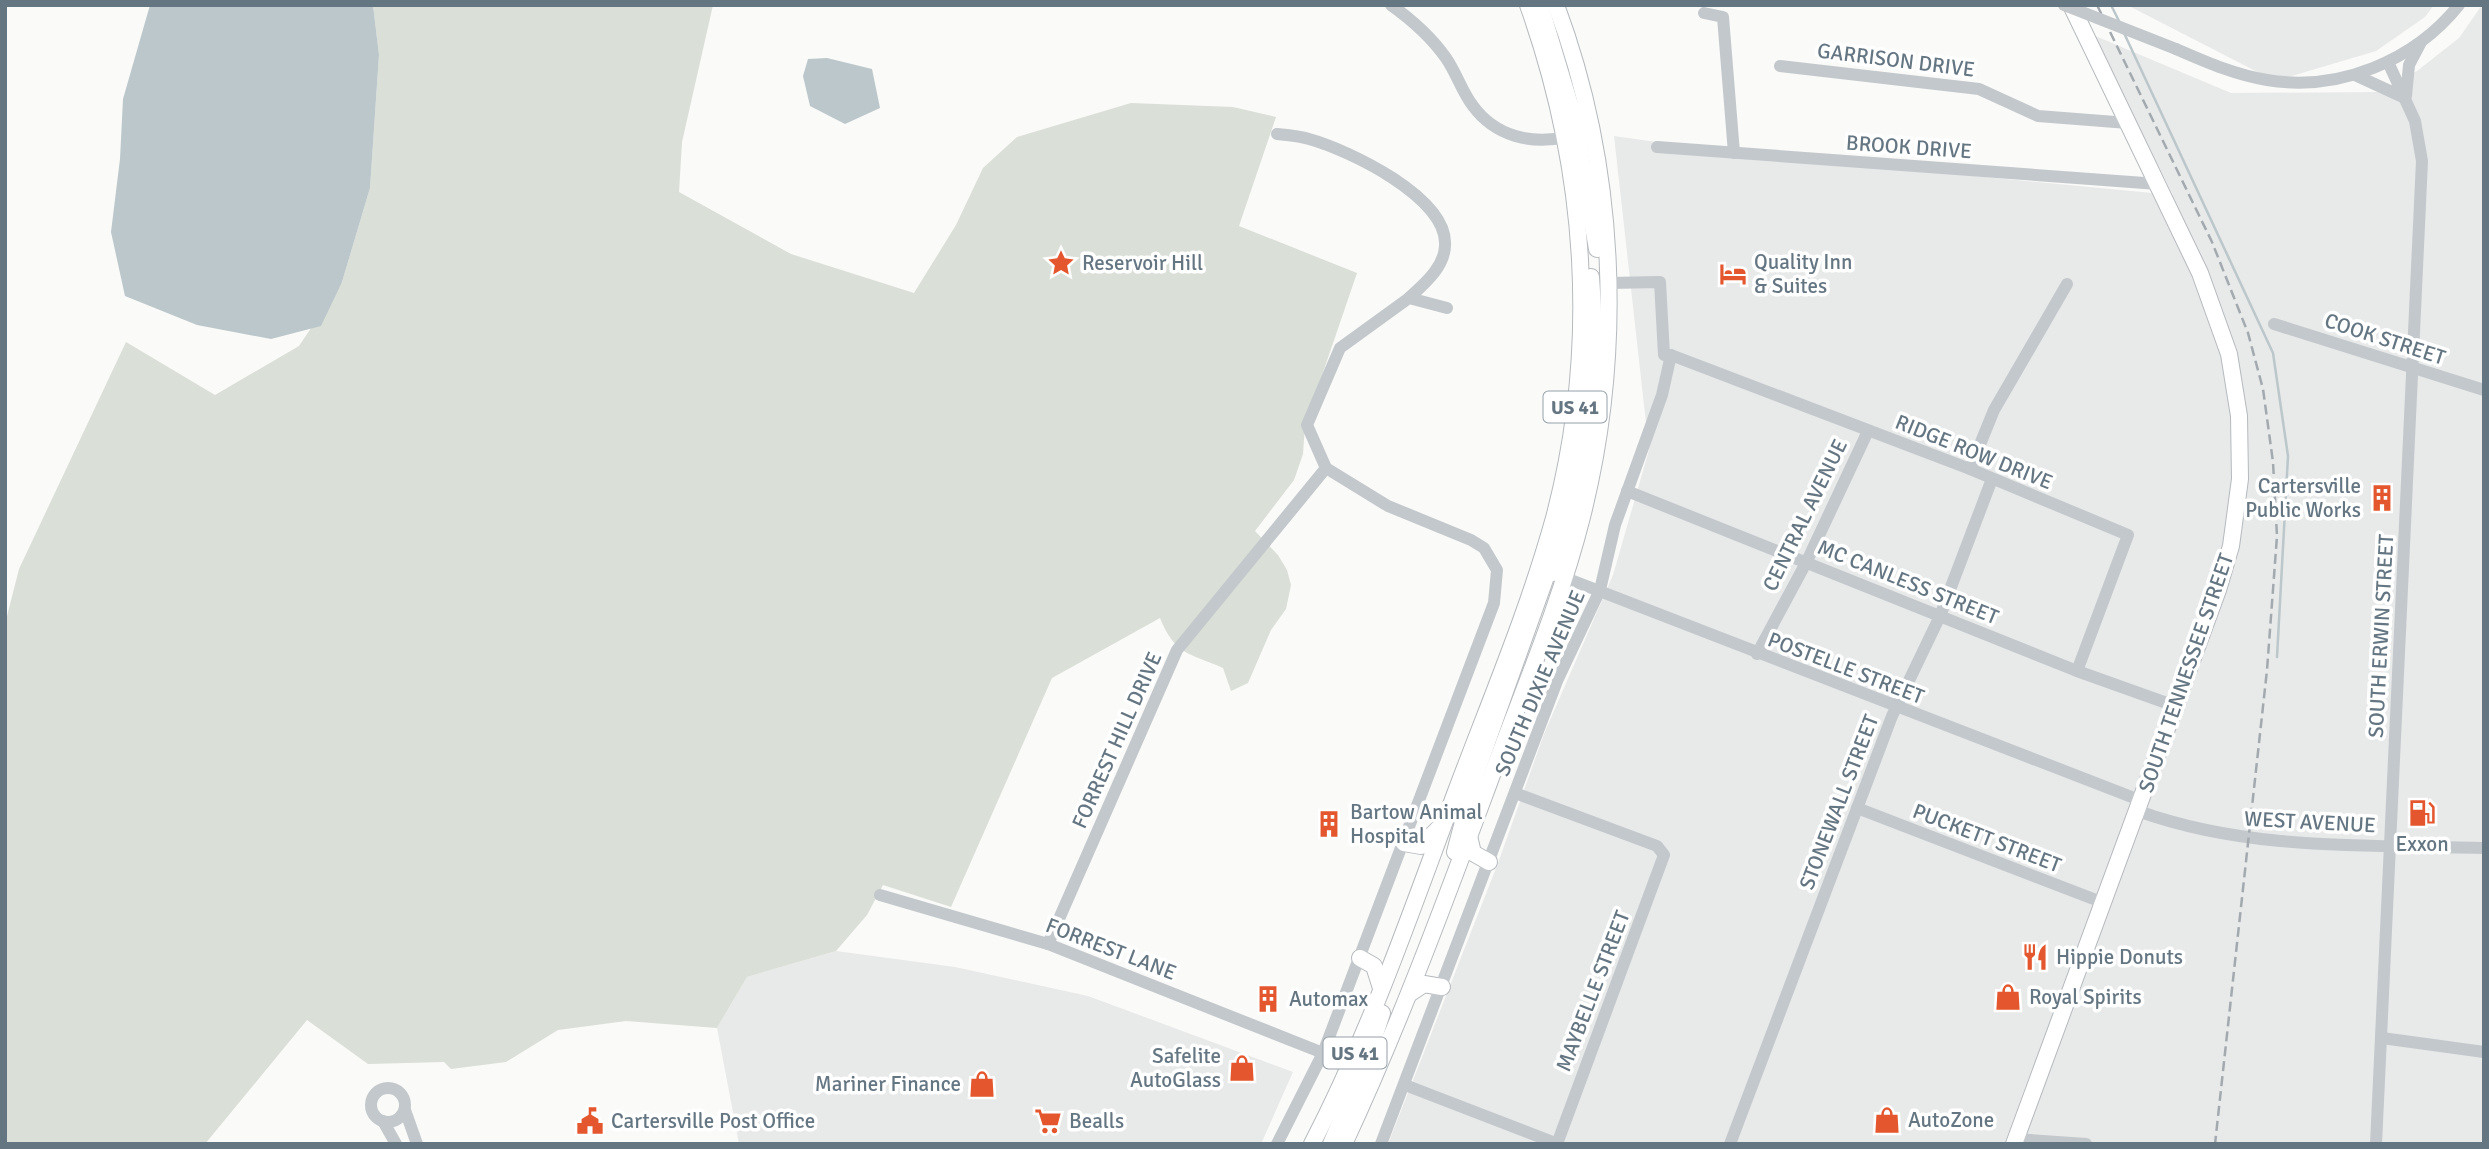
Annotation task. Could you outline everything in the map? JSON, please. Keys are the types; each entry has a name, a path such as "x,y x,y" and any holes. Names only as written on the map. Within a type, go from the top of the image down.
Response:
{"main road":[{"name":"US 41","path":"1344,1144 1409,994 1469,836 1551,572 1561,488 1575,408 1581,329 1580,242 1566,137 1528,5"},
{"path":"1540,5 1574,118 1601,280 1608,302"},
{"name":"US 41","path":"1312,1144 1381,990 1447,816 1591,473 1604,396 1609,283 1604,211 1579,79 1556,5"},
{"name":"SOUTH TENNESSEE STREET","path":"2016,1142 2140,806 2231,546 2239,494 2241,439 2233,372 2218,315 2071,5"},
{"path":"1452,882 1458,836 1476,773 1551,572"},
{"path":"1404,843 1417,847 1426,844 1447,816"},
{"path":"1469,836 1474,853 1489,862"},
{"path":"1360,958 1377,970 1381,990"},
{"path":"1331,1144 1374,1039 1389,970"},
{"path":"1409,994 1424,984 1442,987"}],"street":[{"path":"1391,5 1438,48 1472,106 1490,122 1508,134 1528,140 1549,141 1566,137"},
{"path":"2064,5 2226,70 2275,82 2312,82 2354,75 2388,62 2422,41 2459,5"},
{"path":"1704,13 1723,17 1734,153"},
{"path":"2354,75 2406,99 2409,65 2422,41"},
{"name":"SOUTH ERWIN STREET","path":"2376,1144 2422,152 2419,134 2406,99 2388,62"},
{"name":"GARRISON DRIVE","path":"1780,66 1979,89 2038,116 2128,123"},
{"path":"1277,134 1308,138 1363,162 1426,203 1439,219 1446,248 1432,276 1409,298 1340,348 1307,425 1326,468 1388,506 1478,544 1497,570 1494,603 1360,958 1323,1053 1277,1144"},
{"name":"BROOK DRIVE","path":"1657,147 2158,184"},
{"name":"SOUTH DIXIE AVENUE","path":"1381,1144 1557,681 1600,590 1615,525 1662,395 1671,355 1664,355 1660,282 1609,283"},
{"path":"1970,469 1994,410 2067,284"},
{"path":"1409,298 1447,308"},
{"name":"COOK STREET","path":"2274,324 2484,390"},
{"name":"RIDGE ROW DRIVE","path":"1671,355 1970,469 2128,535 2077,671"},
{"name":"CENTRAL AVENUE","path":"1756,654 1807,561 1868,431"},
{"name":"FORREST HILL DRIVE","path":"1048,944 1177,650 1326,468"},
{"name":"STONEWALL STREET","path":"1730,1144 1895,708 1940,616 1992,479"},
{"name":"MC CANLESS STREET","path":"1627,491 2077,671 2175,706"},
{"name":"POSTELLE STREET","path":"1551,572 2140,806"},
{"name":"MAYBELLE STREET","path":"1515,793 1657,846 1663,852 1664,859 1557,1144"},
{"name":"WEST AVENUE","path":"2140,806 2196,829 2248,839 2484,848"},
{"name":"PUCKETT STREET","path":"1857,808 2104,903"},
{"name":"FORREST LANE","path":"880,895 1048,944 1323,1053"},
{"path":"2382,1038 2484,1052"},
{"path":"1405,1085 1557,1144"},
{"path":"396,1144 383,1121 371,1109 371,1100 380,1090 387,1088 399,1092 405,1103 417,1144"},
{"path":"383,1121 396,1120 405,1110"},
{"path":"2016,1142 2085,1144"}],"shaded area":[{"path":"150,5 373,5 379,55 370,188 342,282 321,326 271,339 197,325 125,296 111,232 120,159 123,99"},
{"path":"373,5 713,5 682,142 679,192 791,254 914,293 956,225 983,168 1017,137 1131,103 1233,107 1276,117 1239,226 1357,273 1305,425 1303,454 1294,480 1255,531 1278,555 1287,570 1291,585 1286,609 1271,630 1248,683 1231,691 1223,668 1184,651 1171,639 1160,618 1052,678 951,907 883,885 867,915 836,951 747,977 717,1028 626,1021 558,1030 506,1062 451,1069 444,1062 368,1064 307,1020 205,1144 5,1144 5,624 19,569 126,342 215,395 299,346 342,282 370,188 379,55"},
{"path":"2127,5 2434,5 2425,17 2376,51 2275,81"},
{"path":"2482,5 2484,1144 1388,1144 1498,863 1544,734 1613,575 1649,450 1614,136 1734,153 2173,195 2093,35 2231,93 2378,92 2417,71 2459,38"},
{"path":"827,58 872,69 880,108 845,124 810,106 803,76 808,59"},
{"path":"836,951 955,967 1088,996 1293,1072 1261,1144 739,1144 717,1028 747,977"}],"waterway":[{"path":"2111,5 2119,21"},
{"path":"2124,33 2273,353 2288,456 2277,657"}],"railway":[{"path":"2097,5 2212,242 2248,333 2263,389 2273,462 2277,536 2267,670 2215,1144"}],"place":[{"name":"Reservoir Hill","path":"1061,263"},
{"name":"Quality Inn & Suites","path":"1733,274"},
{"name":"Cartersville Public Works","path":"2382,498"},
{"name":"Exxon","path":"2422,813"},
{"name":"Bartow Animal Hospital","path":"1329,824"},
{"name":"Hippie Donuts","path":"2035,957"},
{"name":"Royal Spirits","path":"2008,997"},
{"name":"Automax","path":"1268,999"},
{"name":"Safelite AutoGlass","path":"1242,1068"},
{"name":"Mariner Finance","path":"982,1084"},
{"name":"AutoZone","path":"1887,1120"},
{"name":"Cartersville Post Office","path":"590,1121"},
{"name":"Bealls","path":"1048,1121"}]}
